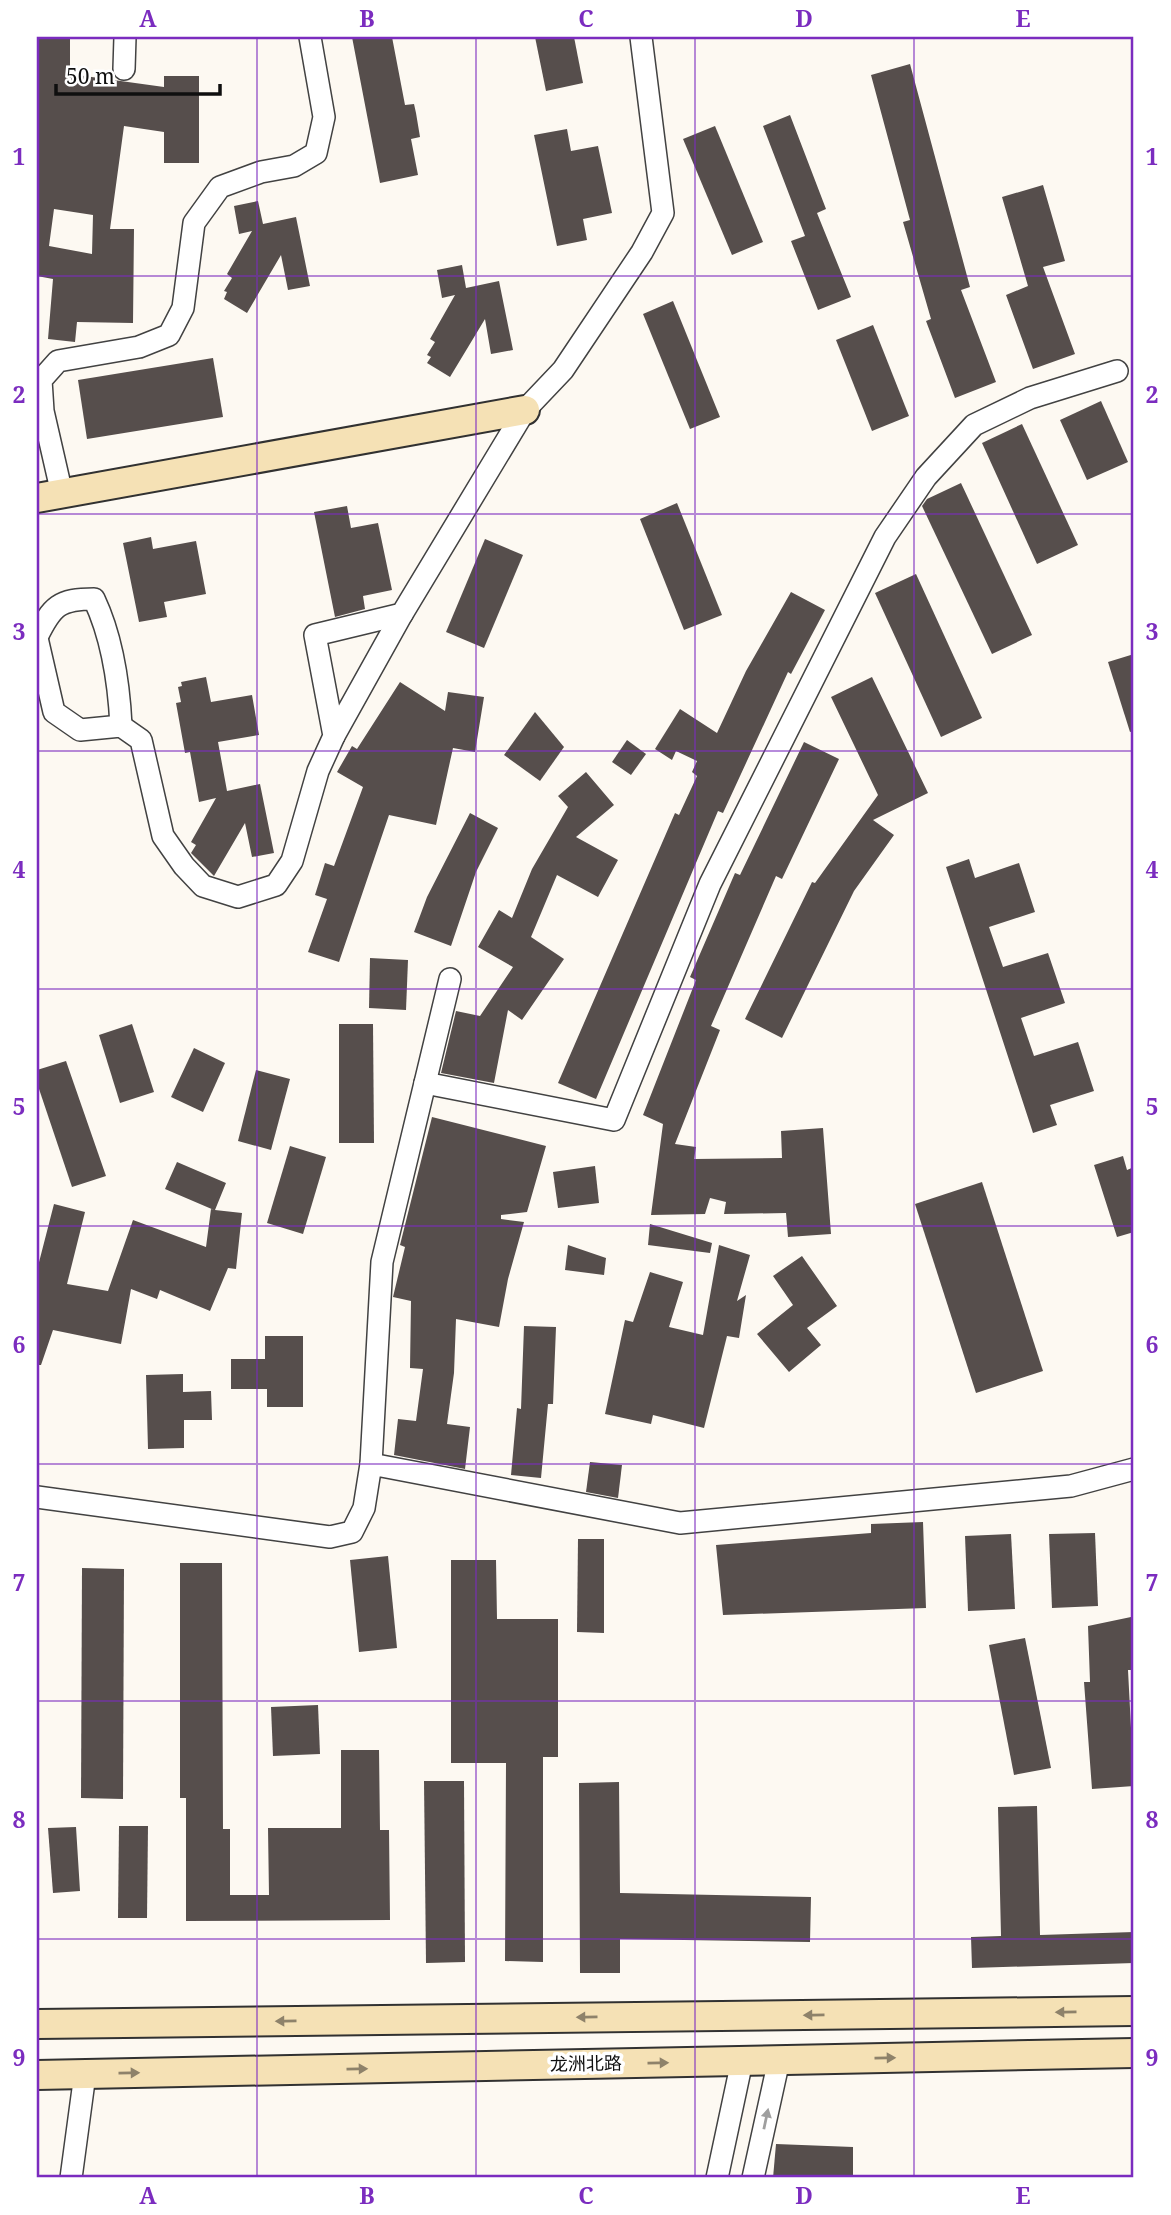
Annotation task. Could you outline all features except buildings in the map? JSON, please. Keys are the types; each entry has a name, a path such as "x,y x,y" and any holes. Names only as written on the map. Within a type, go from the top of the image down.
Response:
{"main road":[{"path":"49,496 525,410"},
{"path":"37,2024 1134,2011"},
{"name":"龙洲北路","path":"37,2075 1134,2053"}],"street":[{"path":"124,37 124,69"},
{"path":"49,496 41,380 58,361 139,347 169,335 183,308 194,223 220,187 261,172 293,166 316,153 324,117 310,37"},
{"path":"121,726 120,703 104,620 94,599 69,599 49,612 37,638 54,712 80,730 121,726 141,740 163,836 203,886 239,897 276,885 292,861 318,771 334,736 402,614 525,410 563,370 642,252 663,213 641,37"},
{"path":"425,1083 614,1120 710,884 885,537 926,477 974,425 1030,398 1117,371"},
{"path":"334,736 315,635 402,614"},
{"path":"37,1497 330,1537 352,1532 364,1508 370,1464 382,1262 450,979"},
{"path":"370,1464 680,1523 1071,1486 1134,1469"},
{"path":"753,2178 779,2060"},
{"path":"718,2178 742,2061"},
{"path":"71,2178 85,2074"}]}
